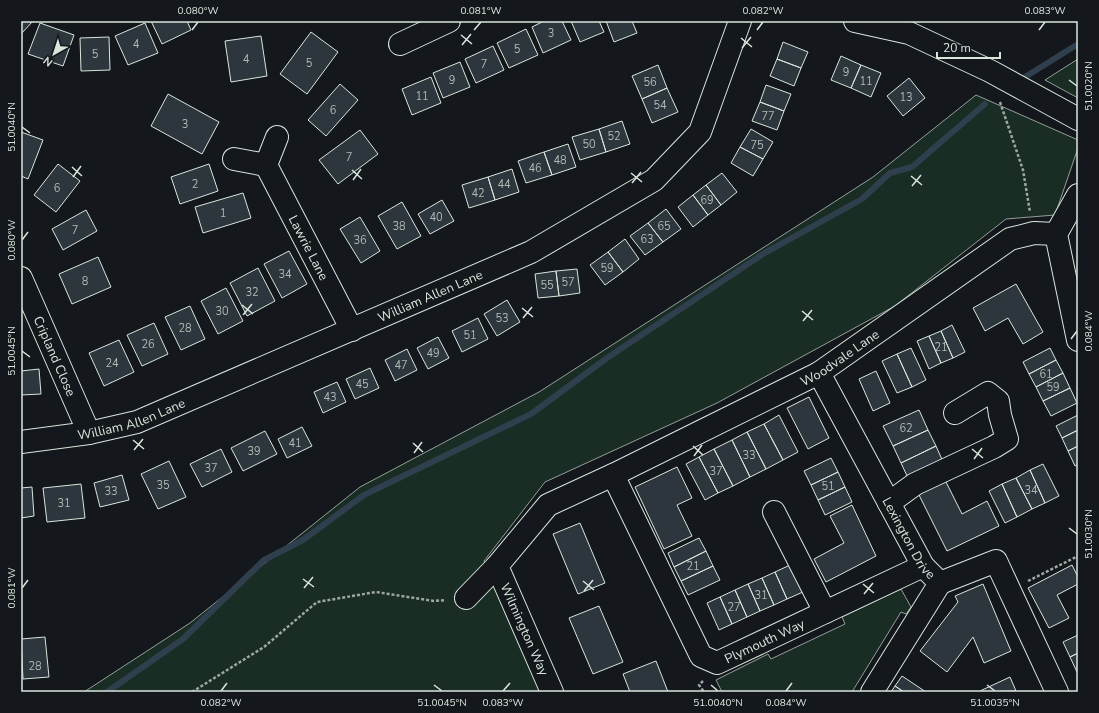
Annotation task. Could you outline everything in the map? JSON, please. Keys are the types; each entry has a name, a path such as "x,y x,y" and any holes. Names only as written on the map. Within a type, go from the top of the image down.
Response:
{"street":[{"path":"400,44 449,21"},
{"name":"William Allen Lane","path":"21,442 89,433 137,422 531,252 654,180 700,132 740,21"},
{"path":"855,21 912,27 1078,119"},
{"path":"234,159 266,165 277,137"},
{"name":"Lawrie Lane","path":"266,165 352,330"},
{"path":"1078,195 1056,234 1078,340"},
{"name":"Woodvale Lane","path":"613,475 819,373 1010,239 1034,233 1056,234"},
{"name":"Cripland Close","path":"21,278 89,433"},
{"name":"Lexington Drive","path":"819,373 923,566 940,583 996,561 1057,692"},
{"path":"889,503 915,484 994,447 1007,439 998,401 988,393 955,413"},
{"name":"Wilmington Way","path":"466,598 497,566 548,505 613,475"},
{"name":"Plymouth Way","path":"613,475 701,656 717,663 923,566"},
{"path":"774,512 825,612"},
{"name":"Wilmington Way","path":"497,566 552,692"},
{"path":"872,692 940,583"}],"path":[{"path":"990,71 1023,170 1034,233"},
{"path":"1010,590 1078,556"},
{"path":"192,692 264,647 317,602 376,592 434,601 466,598"}],"green space":[{"path":"1078,59 1078,98 1045,80"},
{"path":"976,95 1078,140 1078,148 1055,215 1006,219 895,306 717,403 545,482 484,561 542,692 84,692 190,623 360,487 539,392 873,177"},
{"path":"901,589 911,607 906,614 901,612 852,692 722,692 716,680 768,654 771,659 845,624 842,617"}],"building":[{"path":"21,21 33,21 21,34"},
{"path":"151,21 187,21 191,30 162,44"},
{"path":"544,21 562,21 571,40 543,53 532,27"},
{"path":"571,21 599,21 604,32 580,42"},
{"path":"606,21 632,21 637,33 614,42"},
{"path":"40,23 74,35 63,66 28,54"},
{"path":"145,23 158,53 128,65 115,36"},
{"path":"526,29 538,55 509,68 497,43"},
{"path":"311,32 338,52 307,94 280,74"},
{"path":"261,36 267,76 231,82 225,41"},
{"path":"109,37 110,70 81,71 80,38"},
{"path":"783,42 808,52 801,68 777,59"},
{"path":"493,46 504,70 476,83 465,59"},
{"path":"841,56 861,65 851,88 831,80"},
{"path":"777,59 801,68 794,86 770,76"},
{"path":"460,62 470,87 443,98 433,73"},
{"path":"658,65 667,88 642,99 632,76"},
{"path":"861,65 881,73 871,97 851,88"},
{"path":"431,77 441,103 412,115 402,89"},
{"path":"909,78 925,98 903,116 887,96"},
{"path":"340,84 358,100 326,136 308,120"},
{"path":"766,85 791,94 784,111 760,102"},
{"path":"667,88 678,112 652,123 642,99"},
{"path":"168,94 219,122 202,154 151,126"},
{"path":"760,102 784,111 777,130 752,121"},
{"path":"622,121 630,144 606,152 599,129"},
{"path":"599,129 606,152 580,160 572,137"},
{"path":"751,129 773,142 763,159 740,147"},
{"path":"360,130 378,154 338,184 319,160"},
{"path":"21,132 43,140 28,179 21,176"},
{"path":"568,144 576,167 552,175 544,152"},
{"path":"740,147 763,159 753,176 731,163"},
{"path":"544,152 552,175 526,183 518,161"},
{"path":"58,164 80,181 56,212 34,195"},
{"path":"209,164 218,191 180,204 171,177"},
{"path":"512,169 519,192 495,200 488,177"},
{"path":"722,173 737,192 721,205 706,185"},
{"path":"488,177 495,200 469,208 462,185"},
{"path":"706,185 721,205 708,215 693,195"},
{"path":"243,193 251,218 203,233 195,207"},
{"path":"693,195 708,215 693,227 678,207"},
{"path":"442,200 454,221 430,234 418,214"},
{"path":"402,202 421,236 397,249 378,216"},
{"path":"666,209 681,229 663,242 648,223"},
{"path":"86,210 97,231 63,250 52,229"},
{"path":"360,217 380,251 361,263 340,229"},
{"path":"648,223 663,242 645,255 630,236"},
{"path":"625,239 639,259 623,272 608,252"},
{"path":"289,251 307,284 282,298 264,264"},
{"path":"608,252 623,272 605,285 590,265"},
{"path":"98,257 111,287 72,304 59,274"},
{"path":"258,268 275,301 247,316 230,283"},
{"path":"577,269 580,293 559,296 556,271"},
{"path":"556,271 559,296 538,298 535,274"},
{"path":"1016,284 1043,332 1023,344 1008,318 985,331 973,308"},
{"path":"226,288 243,321 218,334 201,301"},
{"path":"507,300 520,322 497,336 484,314"},
{"path":"190,306 205,339 181,350 165,317"},
{"path":"478,318 488,339 462,352 452,331"},
{"path":"154,323 168,354 142,366 127,335"},
{"path":"952,325 965,352 953,358 941,331"},
{"path":"941,331 953,358 941,363 929,336"},
{"path":"929,336 941,363 929,369 917,341"},
{"path":"438,337 449,358 428,369 417,348"},
{"path":"119,340 134,372 104,386 89,353"},
{"path":"911,348 926,380 912,387 897,354"},
{"path":"1050,348 1056,360 1029,374 1023,362"},
{"path":"407,349 417,370 395,381 385,360"},
{"path":"897,354 912,387 897,393 882,361"},
{"path":"1056,360 1063,373 1036,387 1029,374"},
{"path":"370,368 379,388 355,399 346,379"},
{"path":"39,369 41,394 21,395 21,371"},
{"path":"876,371 890,403 873,411 859,379"},
{"path":"1063,373 1070,388 1043,401 1036,387"},
{"path":"337,382 346,402 323,413 314,392"},
{"path":"1070,388 1077,403 1051,416 1043,401"},
{"path":"809,397 829,438 808,449 787,408"},
{"path":"919,410 928,430 893,446 883,426"},
{"path":"779,415 798,452 783,460 764,424"},
{"path":"1078,415 1078,430 1062,438 1056,426"},
{"path":"764,424 783,460 766,469 747,432"},
{"path":"302,427 312,446 287,458 278,439"},
{"path":"928,430 936,446 901,463 893,446"},
{"path":"1078,430 1078,446 1068,451 1062,438"},
{"path":"265,431 277,454 243,471 231,448"},
{"path":"747,432 766,469 750,477 732,440"},
{"path":"732,440 750,477 733,486 714,449"},
{"path":"936,446 944,464 909,480 901,463"},
{"path":"1078,446 1078,464 1075,466 1068,451"},
{"path":"221,449 232,472 202,487 190,464"},
{"path":"714,449 733,486 718,493 699,457"},
{"path":"699,457 718,493 705,500 686,464"},
{"path":"831,458 838,472 811,485 804,471"},
{"path":"169,461 186,497 158,509 141,474"},
{"path":"1043,464 1059,496 1045,503 1030,470"},
{"path":"677,467 692,498 677,505 692,536 664,549 635,487"},
{"path":"1030,470 1045,503 1032,509 1016,478"},
{"path":"838,472 845,487 818,500 811,485"},
{"path":"942,474 962,514 987,501 999,526 947,551 915,487"},
{"path":"122,475 129,500 100,507 94,483"},
{"path":"1016,478 1032,509 1017,517 1002,484"},
{"path":"81,484 85,518 47,522 43,488"},
{"path":"1002,484 1017,517 1005,523 989,491"},
{"path":"32,487 34,516 21,518 21,488"},
{"path":"845,487 852,502 825,515 818,500"},
{"path":"852,505 876,556 826,582 814,559 844,543 830,516"},
{"path":"580,523 605,583 578,594 553,534"},
{"path":"699,538 706,551 674,567 668,553"},
{"path":"706,551 713,566 681,581 674,567"},
{"path":"790,565 803,592 787,599 775,572"},
{"path":"1072,565 1078,577 1078,584 1057,595 1069,618 1049,628 1028,588"},
{"path":"713,566 720,580 688,595 681,581"},
{"path":"775,572 787,599 774,605 762,578"},
{"path":"762,578 774,605 760,611 748,584"},
{"path":"748,584 760,611 747,617 735,590"},
{"path":"983,584 1011,651 984,663 973,637 947,672 920,651 958,602 955,596"},
{"path":"735,590 747,617 732,624 720,597"},
{"path":"720,597 732,624 719,630 707,603"},
{"path":"599,606 623,662 593,674 569,618"},
{"path":"1078,635 1078,653 1070,657 1063,642"},
{"path":"45,637 49,677 23,679 21,639"},
{"path":"1078,653 1078,671 1077,672 1070,657"},
{"path":"656,661 668,692 630,692 623,674"},
{"path":"902,676 926,692 904,692 895,686"},
{"path":"1010,677 1016,691 980,692 980,691"},
{"path":"895,686 904,692 891,692"}],"waterway":[{"path":"1025,77 1078,44"},
{"path":"107,692 183,639 264,560 303,540 364,495 531,414 607,358 763,254 862,199 890,173 912,167 985,104"}]}
